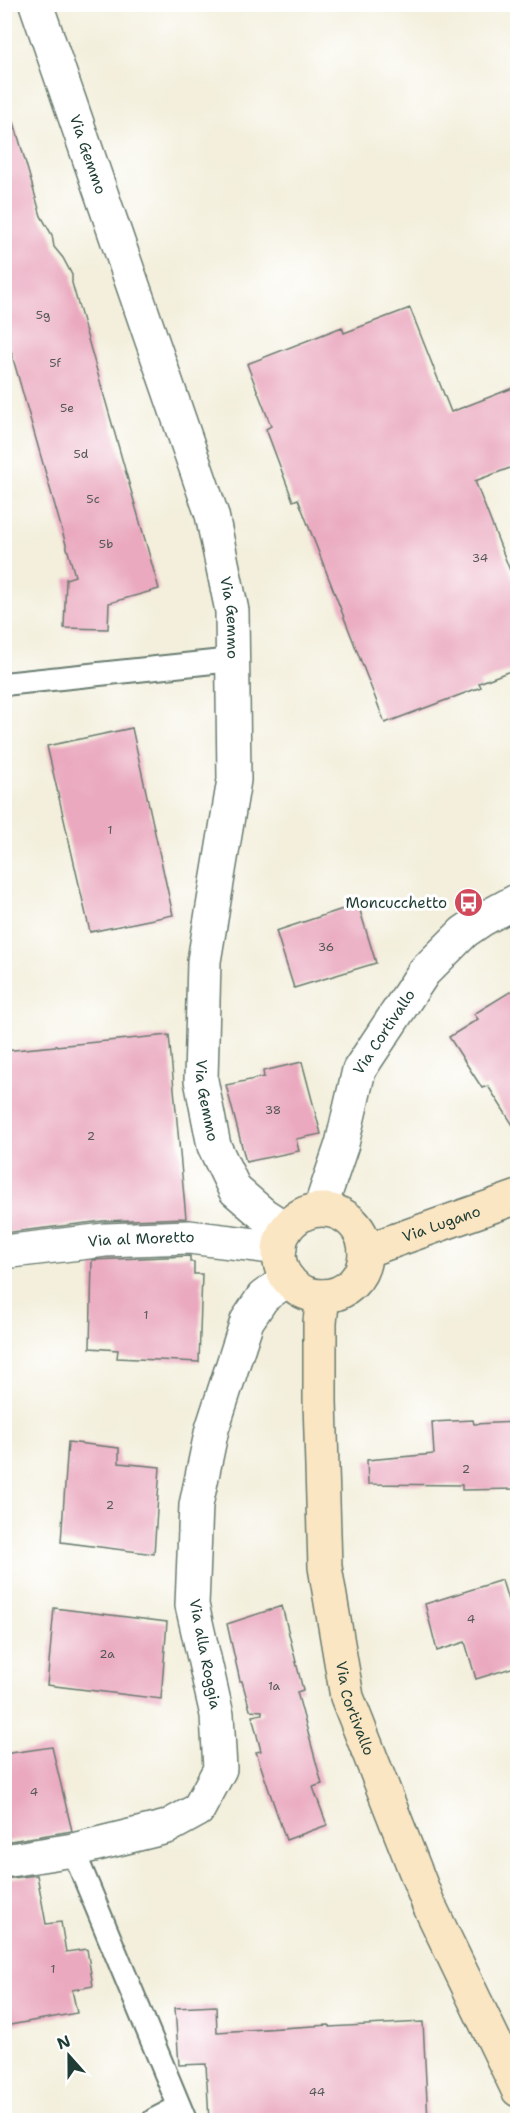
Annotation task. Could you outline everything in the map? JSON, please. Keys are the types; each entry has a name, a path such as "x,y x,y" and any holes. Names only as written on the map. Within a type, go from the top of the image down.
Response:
{"street":[{"name":"Via Gemmo","path":"36,4 212,515 232,611 234,780 204,961 201,1080 214,1146 235,1190 264,1215 283,1238"},
{"name":"Via Cortivallo","path":"320,1209 342,1144 359,1070 424,972 464,932 518,900"},
{"name":"Via Lugano","path":"365,1251 518,1197"},
{"path":"320,1209 334,1211 351,1221 363,1238 365,1251 358,1277 349,1287 337,1294 323,1296 298,1289 281,1268 283,1238 296,1219 307,1212 320,1209"},
{"name":"Via al Moretto","path":"4,1252 105,1240 189,1237 283,1238"},
{"name":"Via alla Roggia","path":"4,1861 74,1850 167,1827 198,1810 220,1769 217,1716 192,1605 196,1504 212,1429 247,1321 263,1297 288,1279"},
{"name":"Via Cortivallo","path":"323,1296 320,1322 320,1401 325,1567 347,1697 428,1903 518,2090"}],"lane":[{"path":"4,684 232,660"},
{"path":"74,1850 182,2114 154,2121"}],"building":[{"path":"14,122 41,216 52,235 54,247 72,275 72,283 159,589 109,603 108,629 64,628 66,579 75,576 4,327 4,123"},
{"path":"410,308 451,412 518,386 518,465 475,481 518,591 518,668 479,683 481,687 385,723 298,499 293,501 266,429 271,426 247,364 342,327 344,333"},
{"path":"132,728 173,915 90,932 47,746"},
{"path":"358,904 376,963 294,988 276,931"},
{"path":"518,987 518,1133 488,1086 482,1088 449,1037 478,1019 474,1014"},
{"path":"169,1035 186,1218 103,1221 4,1233 4,1051"},
{"path":"302,1062 321,1134 296,1139 299,1151 246,1162 226,1085 264,1077 263,1071"},
{"path":"190,1256 190,1262 194,1262 194,1274 202,1274 199,1362 117,1358 118,1350 90,1348 92,1260"},
{"path":"473,1420 474,1424 518,1422 518,1489 462,1490 462,1485 368,1484 367,1460 434,1454 432,1422"},
{"path":"68,1442 119,1448 119,1463 160,1467 154,1554 61,1542"},
{"path":"502,1580 518,1634 518,1666 476,1679 465,1642 437,1651 425,1604"},
{"path":"282,1606 303,1690 297,1692 322,1784 313,1787 327,1825 286,1840 256,1752 261,1751 252,1716 262,1714 262,1711 250,1710 242,1681 240,1681 227,1624"},
{"path":"54,1608 167,1622 161,1699 47,1685"},
{"path":"52,1747 72,1831 4,1842 4,1754"},
{"path":"37,1875 46,1924 61,1922 66,1952 87,1949 93,1986 72,1990 77,2013 4,2026 4,1879"},
{"path":"216,2006 217,2032 423,2022 428,2121 209,2121 206,2064 179,2065 175,2008"}],"place":[{"name":"Moncucchetto","path":"468,903"}]}
